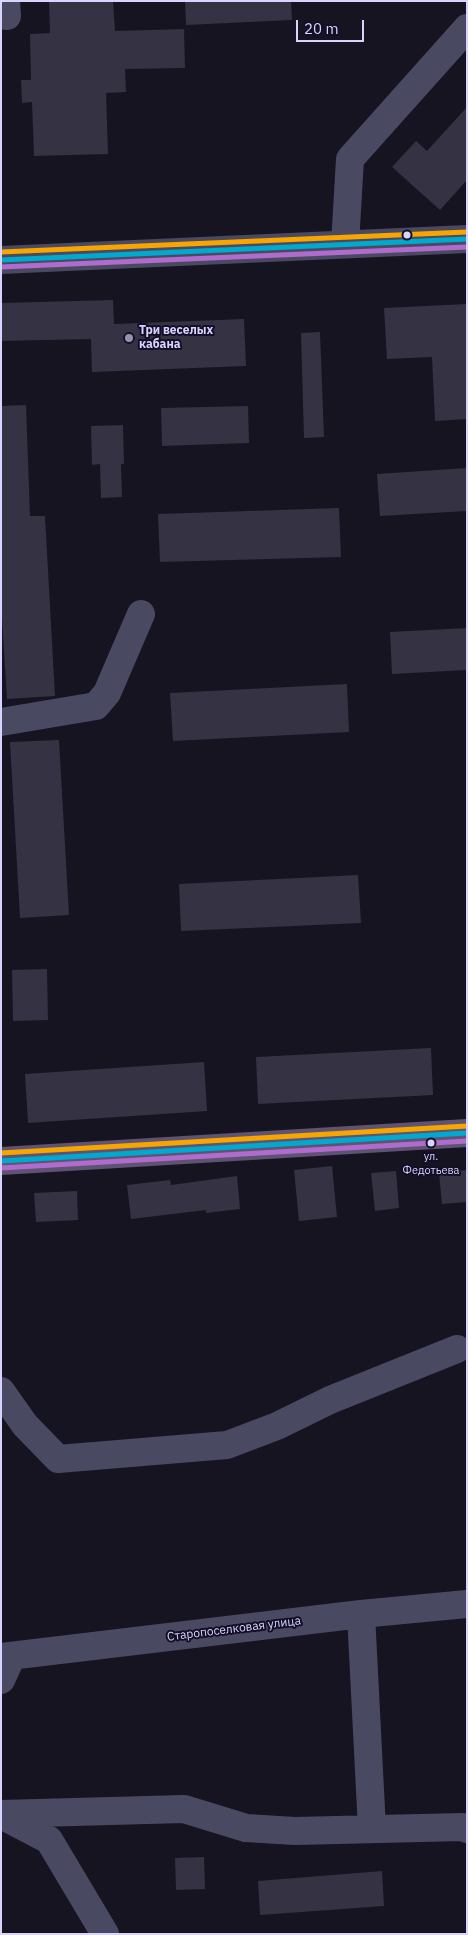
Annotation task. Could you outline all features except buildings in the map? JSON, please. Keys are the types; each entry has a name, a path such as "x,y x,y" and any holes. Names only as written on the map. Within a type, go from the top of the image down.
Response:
{"main road":[{"path":"1,1161 467,1133"}],"street":[{"path":"345,244 350,159 467,28"},
{"path":"1,260 467,239"},
{"path":"1,722 96,706 107,693 141,614"},
{"path":"1,1391 26,1425 58,1459 227,1445 277,1426 330,1400 457,1349"},
{"name":"Старопоселковая улица","path":"5,1665 360,1614 467,1604"},
{"path":"360,1614 372,1829"},
{"path":"1,1814 184,1809 246,1828 295,1830 467,1828"},
{"path":"1,1814 49,1840 105,1934"}],"transit line":[{"path":"1,252 467,232"},
{"path":"1,260 467,239"},
{"path":"1,267 467,247"},
{"path":"1,1153 467,1126"},
{"path":"1,1161 467,1133"},
{"path":"1,1168 467,1141"}],"place":[{"name":"Три веселых кабана","path":"129,338"},
{"name":"ул. Федотьева","path":"431,1143"}]}
